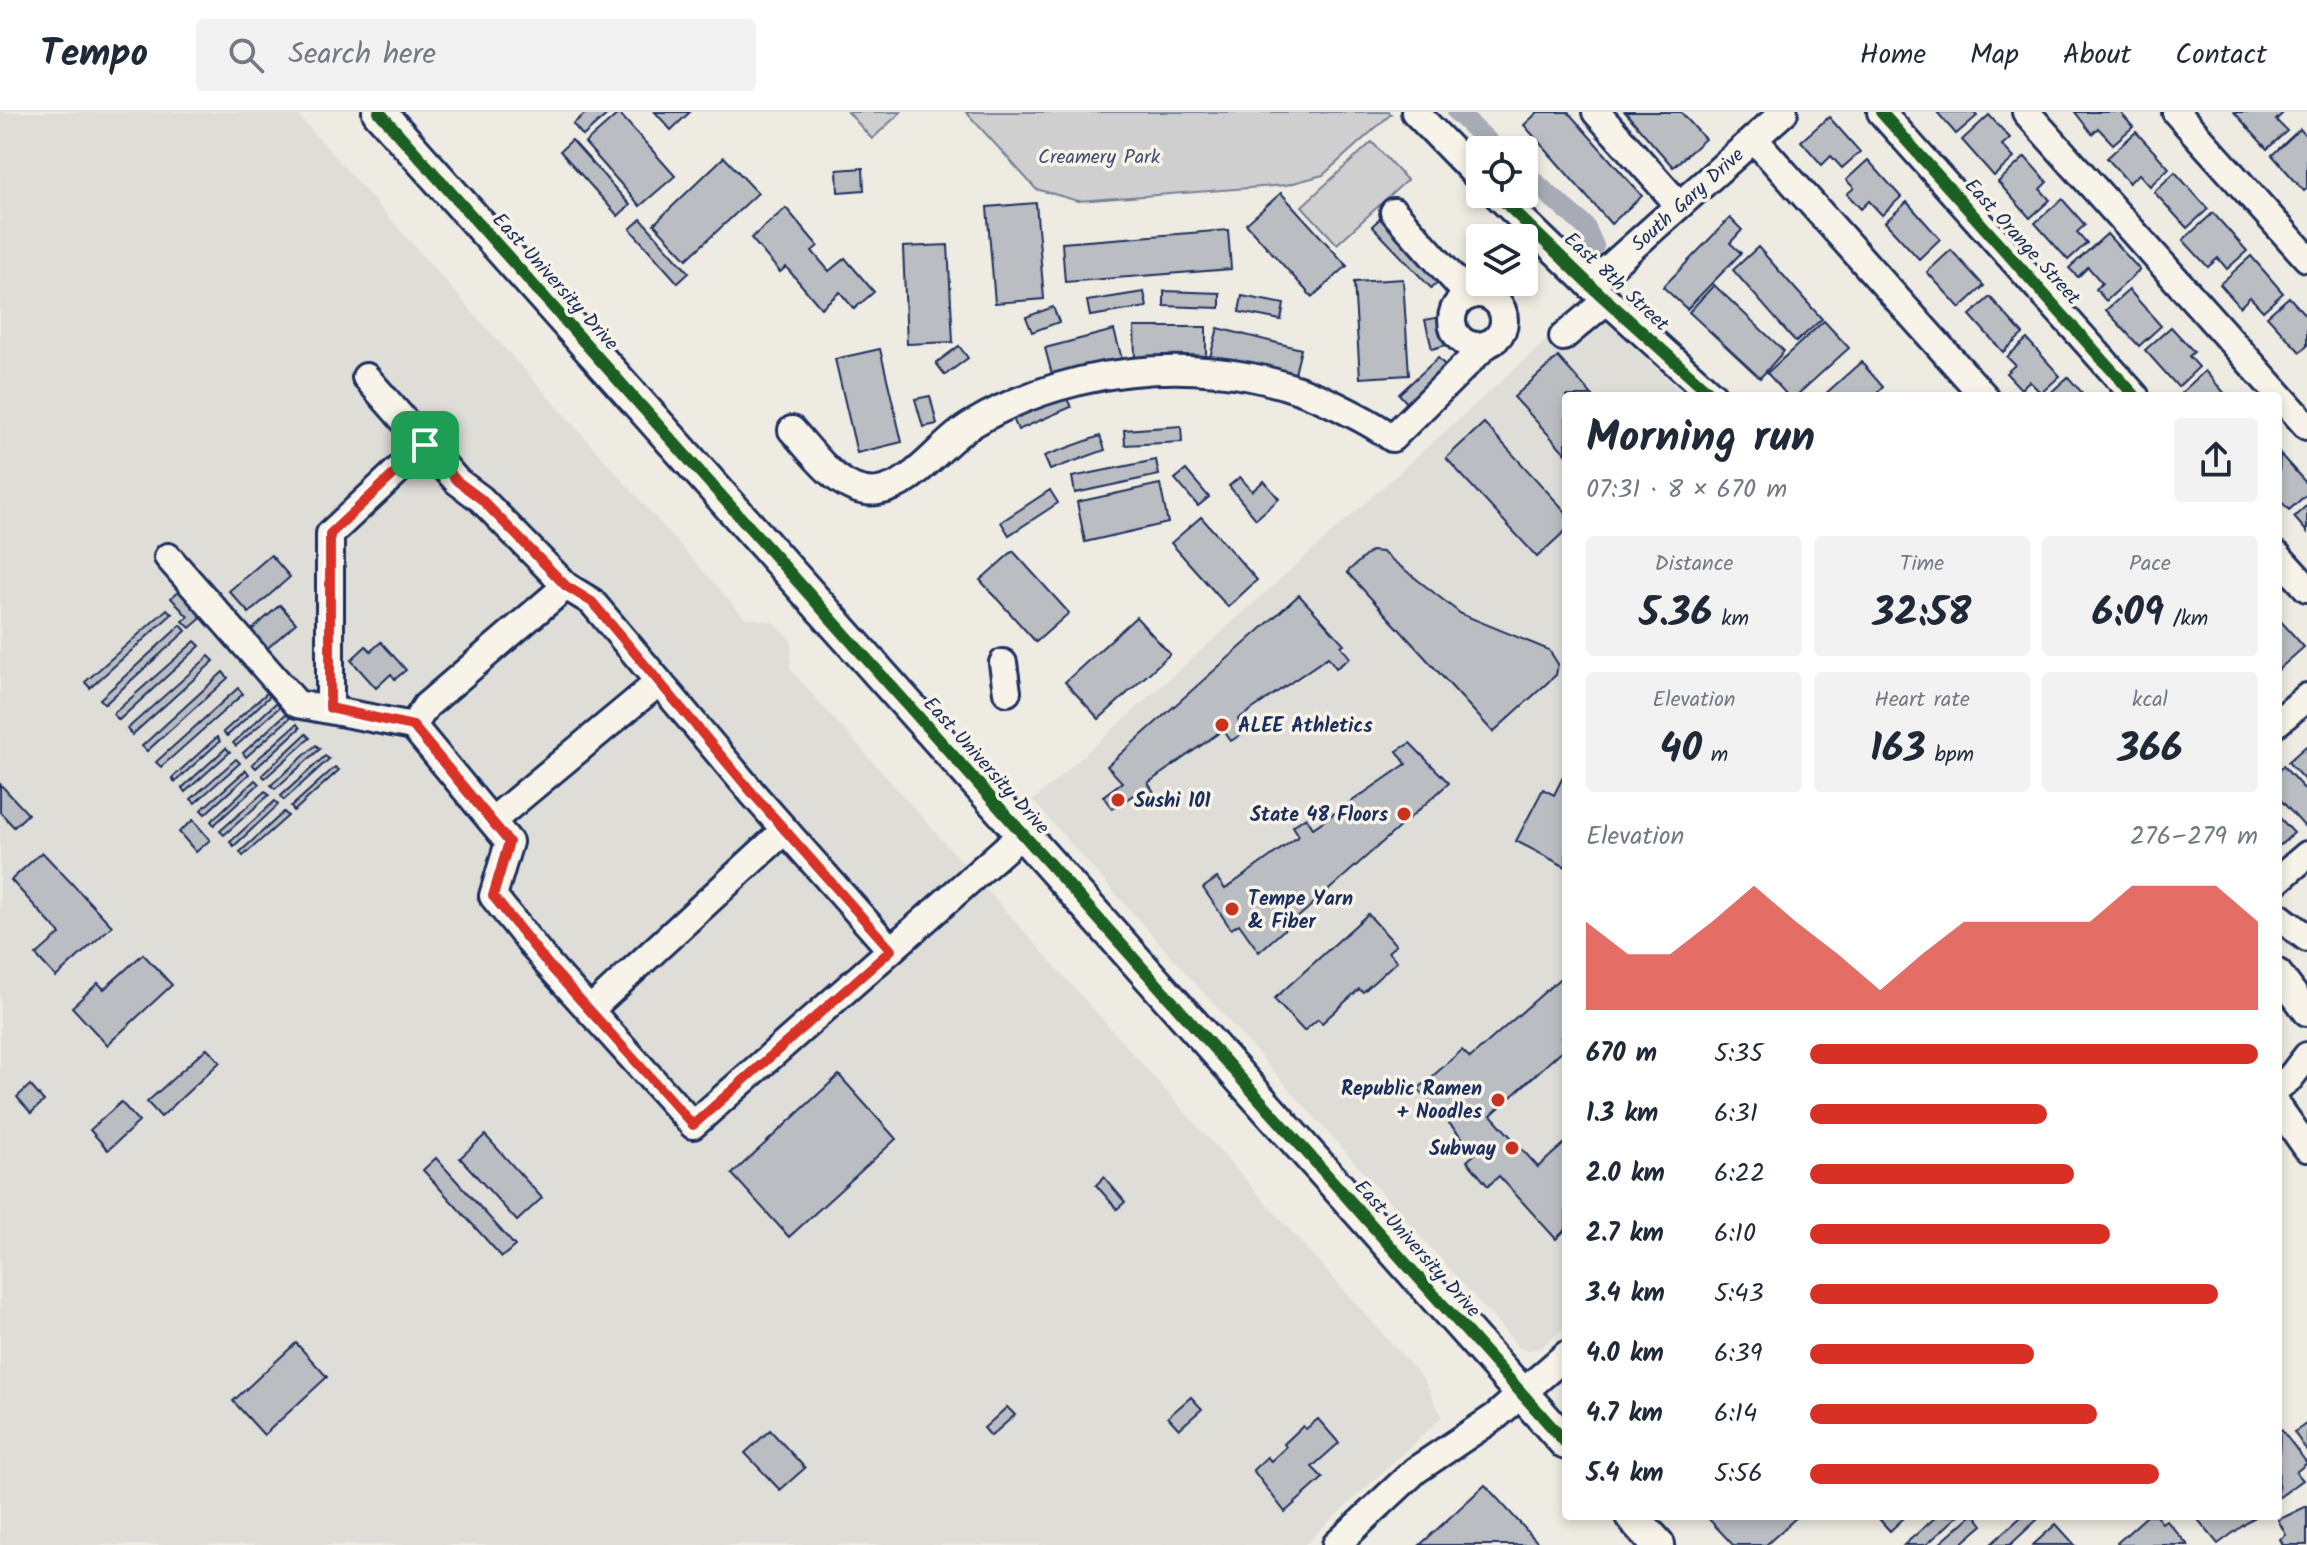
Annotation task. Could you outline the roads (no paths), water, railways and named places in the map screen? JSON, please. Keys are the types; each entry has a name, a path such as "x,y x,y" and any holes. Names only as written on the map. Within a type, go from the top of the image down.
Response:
{"main road":[{"name":"East University Drive","path":"379,112 1562,1439"},
{"path":"1636,1520 1658,1545"}],"street":[{"path":"1415,112 1466,165"},
{"path":"1596,112 1679,205"},
{"name":"South Gary Drive","path":"1563,337 1679,205 1784,112"},
{"name":"East Orange Street","path":"1881,112 2131,392"},
{"path":"2026,112 2277,392"},
{"path":"2176,112 2307,258"},
{"path":"1754,139 1980,392"},
{"name":"East 8th Street","path":"1511,208 1709,392"},
{"path":"1394,212 1466,293"},
{"path":"1469,296 1454,310 1453,327 1463,341 1471,345 1487,344"},
{"path":"792,430 837,478 850,487 880,491 913,473 972,424 1046,389 1128,371 1208,371 1259,379 1310,392 1380,428 1392,438 1500,334 1502,310 1488,296"},
{"path":"366,377 457,481 481,499 566,586 592,602 891,950"},
{"path":"2282,398 2307,426"},
{"path":"330,708 330,534 425,445"},
{"path":"168,557 297,704 413,726 509,842 493,896 693,1125 1022,834"},
{"path":"2282,560 2307,588"},
{"path":"413,726 426,706 566,586"},
{"path":"1003,663 1007,692"},
{"path":"492,821 659,682"},
{"path":"2282,719 2307,697"},
{"path":"590,1010 785,830"},
{"path":"2282,877 2307,855"},
{"path":"2282,919 2307,938"},
{"path":"2282,978 2307,1012"},
{"path":"2282,1084 2307,1056"},
{"path":"2282,1113 2307,1148"},
{"path":"1336,1545 1416,1470 1495,1417 1562,1359"}],"waterway":[{"path":"1457,112 1482,136"},
{"path":"1538,185 1585,226 1594,246"}],"place":[{"name":"ALEE Athletics","path":"1222,725"},
{"name":"Sushi 101","path":"1118,800"},
{"name":"State 48 Floors","path":"1404,814"},
{"name":"Tempe Yarn & Fiber","path":"1232,909"},
{"name":"Republic Ramen + Noodles","path":"1498,1100"},
{"name":"Subway","path":"1512,1148"}],"park label":[{"name":"Creamery Park","path":"1099,156"}]}
